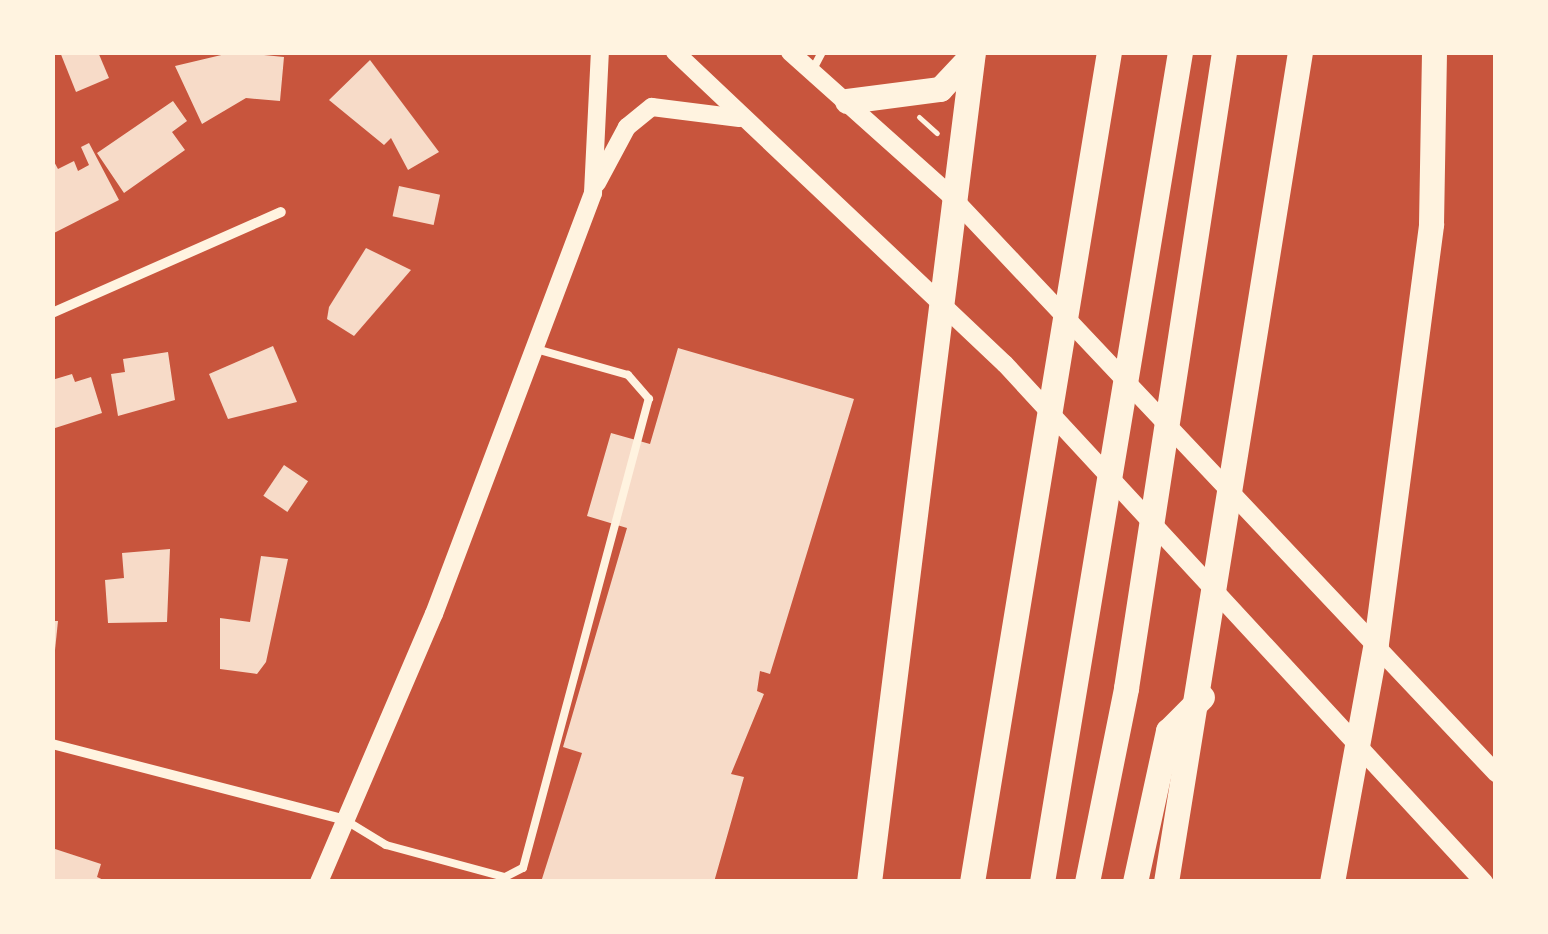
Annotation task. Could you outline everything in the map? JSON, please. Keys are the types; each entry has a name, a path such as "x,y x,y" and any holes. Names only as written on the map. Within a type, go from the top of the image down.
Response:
{"highway":[{"path":"972,882 1088,209 1109,52"},
{"path":"1042,882 1087,651 1155,240 1180,52"},
{"path":"1087,882 1126,688 1204,204 1224,52"},
{"path":"1166,882 1202,697 1276,235 1300,52"},
{"path":"1332,882 1350,745 1376,643 1431,224 1434,52"},
{"path":"848,101 940,89 972,54"},
{"path":"869,882 949,194 972,54"},
{"path":"1135,882 1168,731 1202,697"}],"street":[{"path":"592,193 600,52"},
{"path":"674,52 739,118 1005,364 1350,745 1484,882"},
{"path":"790,52 949,194 1496,773"},
{"path":"319,882 536,349 592,193 627,127 652,107 739,118"},
{"path":"52,313 281,212"},
{"path":"52,744 345,820"}],"lane":[{"path":"812,71 822,52"},
{"path":"345,820 403,850 506,877 523,868 649,399 628,375 536,349"}],"path":[{"path":"914,112 943,136"}],"building":[{"path":"60,52 98,52 109,78 76,92"},
{"path":"234,52 284,57 280,101 246,98 202,124 175,66"},
{"path":"370,60 439,152 408,170 391,138 384,145 329,100"},
{"path":"173,101 187,121 172,132 185,150 124,193 97,153"},
{"path":"89,143 119,200 52,234 52,158 58,169 74,161 78,171 89,165 81,147"},
{"path":"399,186 440,195 434,225 393,216"},
{"path":"366,248 411,270 354,336 327,319 329,307"},
{"path":"273,346 297,402 228,419 209,374"},
{"path":"678,348 854,399 770,674 760,671 757,691 764,694 731,774 744,777 714,882 541,882 582,753 563,747 627,528 587,516 611,433 650,444"},
{"path":"168,352 175,400 118,416 111,374 125,372 123,359"},
{"path":"72,374 75,382 91,377 102,413 52,429 52,380"},
{"path":"284,465 308,481 287,512 263,496"},
{"path":"170,549 167,622 108,623 105,580 124,578 122,553"},
{"path":"261,556 288,559 266,662 257,674 220,669 220,618 250,622"},
{"path":"52,621 58,621 55,650 52,650"},
{"path":"52,848 101,864 97,877 108,882 52,882"}]}
